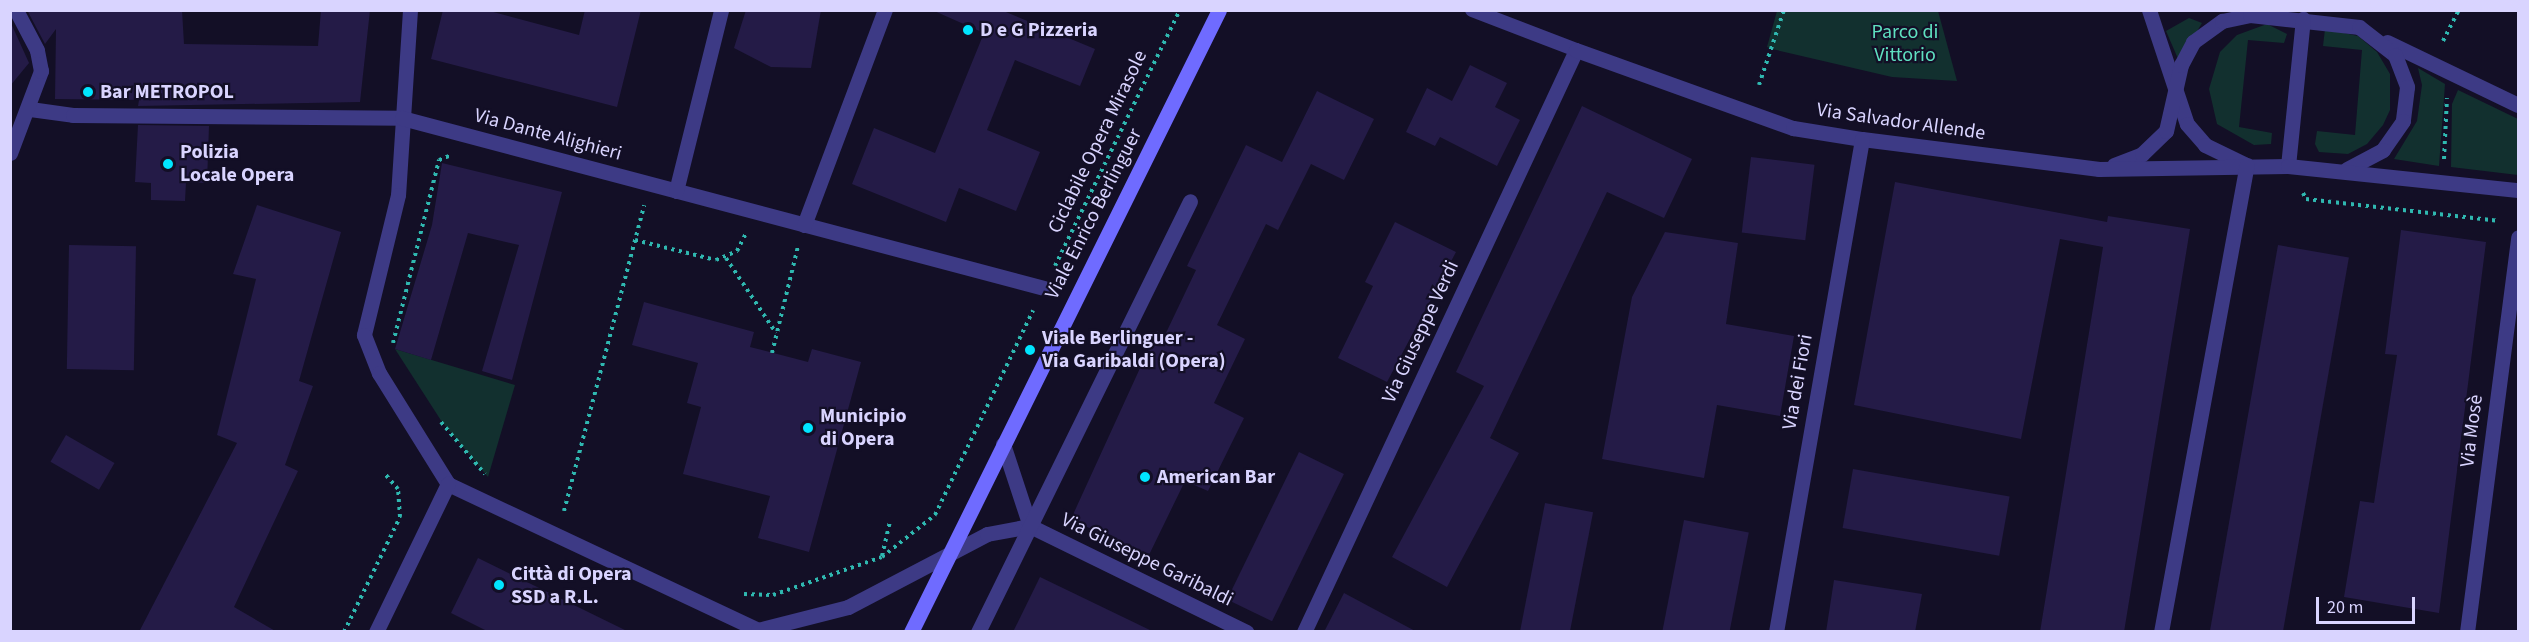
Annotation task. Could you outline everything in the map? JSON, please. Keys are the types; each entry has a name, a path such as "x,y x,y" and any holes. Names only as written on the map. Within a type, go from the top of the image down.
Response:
{"street":[{"path":"10,153 30,109 40,60 16,10"},
{"path":"410,10 398,195 364,335 379,373 448,484 758,631"},
{"path":"676,191 721,10"},
{"path":"804,225 885,10"},
{"name":"Viale Enrico Berlinguer","path":"911,632 1219,10"},
{"path":"2149,10 2192,132 2213,151 2247,165 2161,632"},
{"path":"2225,10 2250,15 2359,27 2518,105"},
{"path":"2099,169 2132,160 2155,144 2171,119 2181,65 2199,36 2222,21 2250,15"},
{"path":"2288,165 2303,20"},
{"path":"2344,170 2383,150 2406,110 2401,65 2378,38"},
{"name":"Via Salvador Allende","path":"1576,50 1793,128 1862,139 2099,169 2288,165 2518,190"},
{"name":"Via Giuseppe Verdi","path":"1304,632 1576,50"},
{"name":"Via Dante Alighieri","path":"30,109 74,115 402,118 1044,288"},
{"name":"Via dei Fiori","path":"1776,632 1862,139"},
{"path":"978,632 1190,201"},
{"name":"Via Mosè","path":"2467,632 2518,237"},
{"name":"Via Giuseppe Garibaldi","path":"1003,444 1030,526"},
{"path":"376,632 448,484"},
{"name":"Via Giuseppe Garibaldi","path":"758,631 848,607 987,534 1030,526 1246,632"}],"lane":[{"name":"Via Salvador Allende","path":"1472,10 1576,50"}],"path":[{"name":"Ciclabile Opera Mirasole","path":"736,594 773,595 882,557 935,515 1180,10"},
{"path":"1759,85 1784,10"},
{"path":"2431,63 2458,10"},
{"path":"2440,214 2448,88 2456,75"},
{"path":"392,348 439,160 460,159"},
{"path":"2288,165 2306,199 2507,222"},
{"path":"555,534 564,513 649,184"},
{"path":"634,198 656,204"},
{"path":"772,353 804,225"},
{"path":"736,226 757,232"},
{"path":"635,240 726,258 737,251 747,229"},
{"path":"788,242 799,245"},
{"path":"726,258 777,333"},
{"path":"438,419 488,477"},
{"path":"345,632 400,517 398,489 385,474"},
{"path":"553,508 574,518"},
{"path":"882,557 890,522"}],"green space":[{"name":"Parco di Vittorio","path":"1777,11 1938,11 1957,81 1892,77 1772,49 1767,47"},
{"path":"2189,18 2202,23 2179,61 2166,31"},
{"path":"2267,24 2287,34 2284,43 2248,40 2239,127 2272,133 2271,144 2254,145 2217,124 2209,89 2220,52 2237,35"},
{"path":"2325,29 2358,36 2377,52 2390,74 2390,110 2383,125 2367,144 2348,154 2319,152 2315,144 2317,131 2355,135 2362,50 2323,46"},
{"path":"2418,68 2445,84 2439,166 2394,159 2417,121 2422,85"},
{"path":"2458,90 2518,119 2518,175 2451,167 2452,104"},
{"path":"395,349 515,385 488,477 442,422"}],"building":[{"path":"27,10 182,10 184,44 318,46 321,10 370,10 360,102 138,106 139,100 55,99 56,29 45,44"},
{"path":"443,10 486,10 579,35 585,10 641,10 617,107 431,59"},
{"path":"746,10 821,10 811,68 771,67 734,48"},
{"path":"932,10 1001,10 1095,49 1080,86 1015,60 987,130 1040,152 1016,211 959,188 946,222 852,184 874,128 935,153 984,33"},
{"path":"10,21 29,63 10,86"},
{"path":"1470,65 1507,83 1495,107 1520,120 1497,166 1440,137 1435,146 1406,132 1427,88 1452,101"},
{"path":"1317,91 1374,119 1344,180 1311,164 1278,230 1266,224 1217,325 1245,339 1214,403 1244,418 1208,491 1185,481 1148,557 1071,519 1157,331 1165,335 1196,270 1187,266 1246,145 1282,162"},
{"path":"1582,106 1692,159 1664,218 1607,192 1490,438 1519,453 1447,587 1392,557 1484,386 1456,372"},
{"path":"138,125 209,126 207,183 186,182 185,201 151,200 151,183 135,182"},
{"path":"1751,157 1815,165 1805,240 1742,232"},
{"path":"442,163 562,192 512,380 482,371 519,245 468,233 431,360 395,349 432,225"},
{"path":"1895,182 2107,222 2108,216 2190,229 2124,632 2040,632 2103,247 2060,239 2021,439 1854,405"},
{"path":"257,205 341,232 299,381 313,386 285,465 298,471 234,607 277,632 139,632 237,443 217,435 256,279 233,274"},
{"path":"1395,222 1456,252 1387,382 1338,358 1373,286 1365,282"},
{"path":"2401,230 2486,242 2439,613 2344,597 2360,501 2374,503 2397,355 2385,354"},
{"path":"1665,232 1738,243 1726,324 1794,336 1780,416 1717,405 1704,478 1602,459 1632,297"},
{"path":"69,245 136,246 134,370 67,369"},
{"path":"2278,245 2349,258 2283,632 2210,632"},
{"name":"Municipio di Opera","path":"644,302 754,332 750,347 808,362 812,349 861,362 809,552 758,538 770,496 683,474 701,407 687,403 698,363 632,345"},
{"path":"66,435 114,463 99,490 50,462"},
{"path":"1299,452 1344,474 1272,621 1227,599"},
{"path":"1853,469 2010,497 1999,556 1843,528"},
{"path":"1545,503 1593,512 1570,632 1520,632"},
{"path":"1684,520 1749,533 1729,632 1662,632"},
{"name":"Città di Opera SSD a R.L.","path":"478,558 629,632 489,632 451,613"},
{"path":"1040,577 1154,632 1013,632"},
{"path":"1834,580 1922,594 1915,632 1826,632"},
{"path":"1344,593 1417,632 1324,632"}],"place":[{"name":"D e G Pizzeria","path":"968,30"},
{"name":"Bar METROPOL","path":"88,92"},
{"name":"Polizia Locale Opera","path":"168,164"},
{"name":"Viale Berlinguer - Via Garibaldi (Opera)","path":"1030,350"},
{"name":"Municipio di Opera","path":"808,428"},
{"name":"American Bar","path":"1145,477"},
{"name":"Città di Opera SSD a R.L.","path":"499,585"}]}
